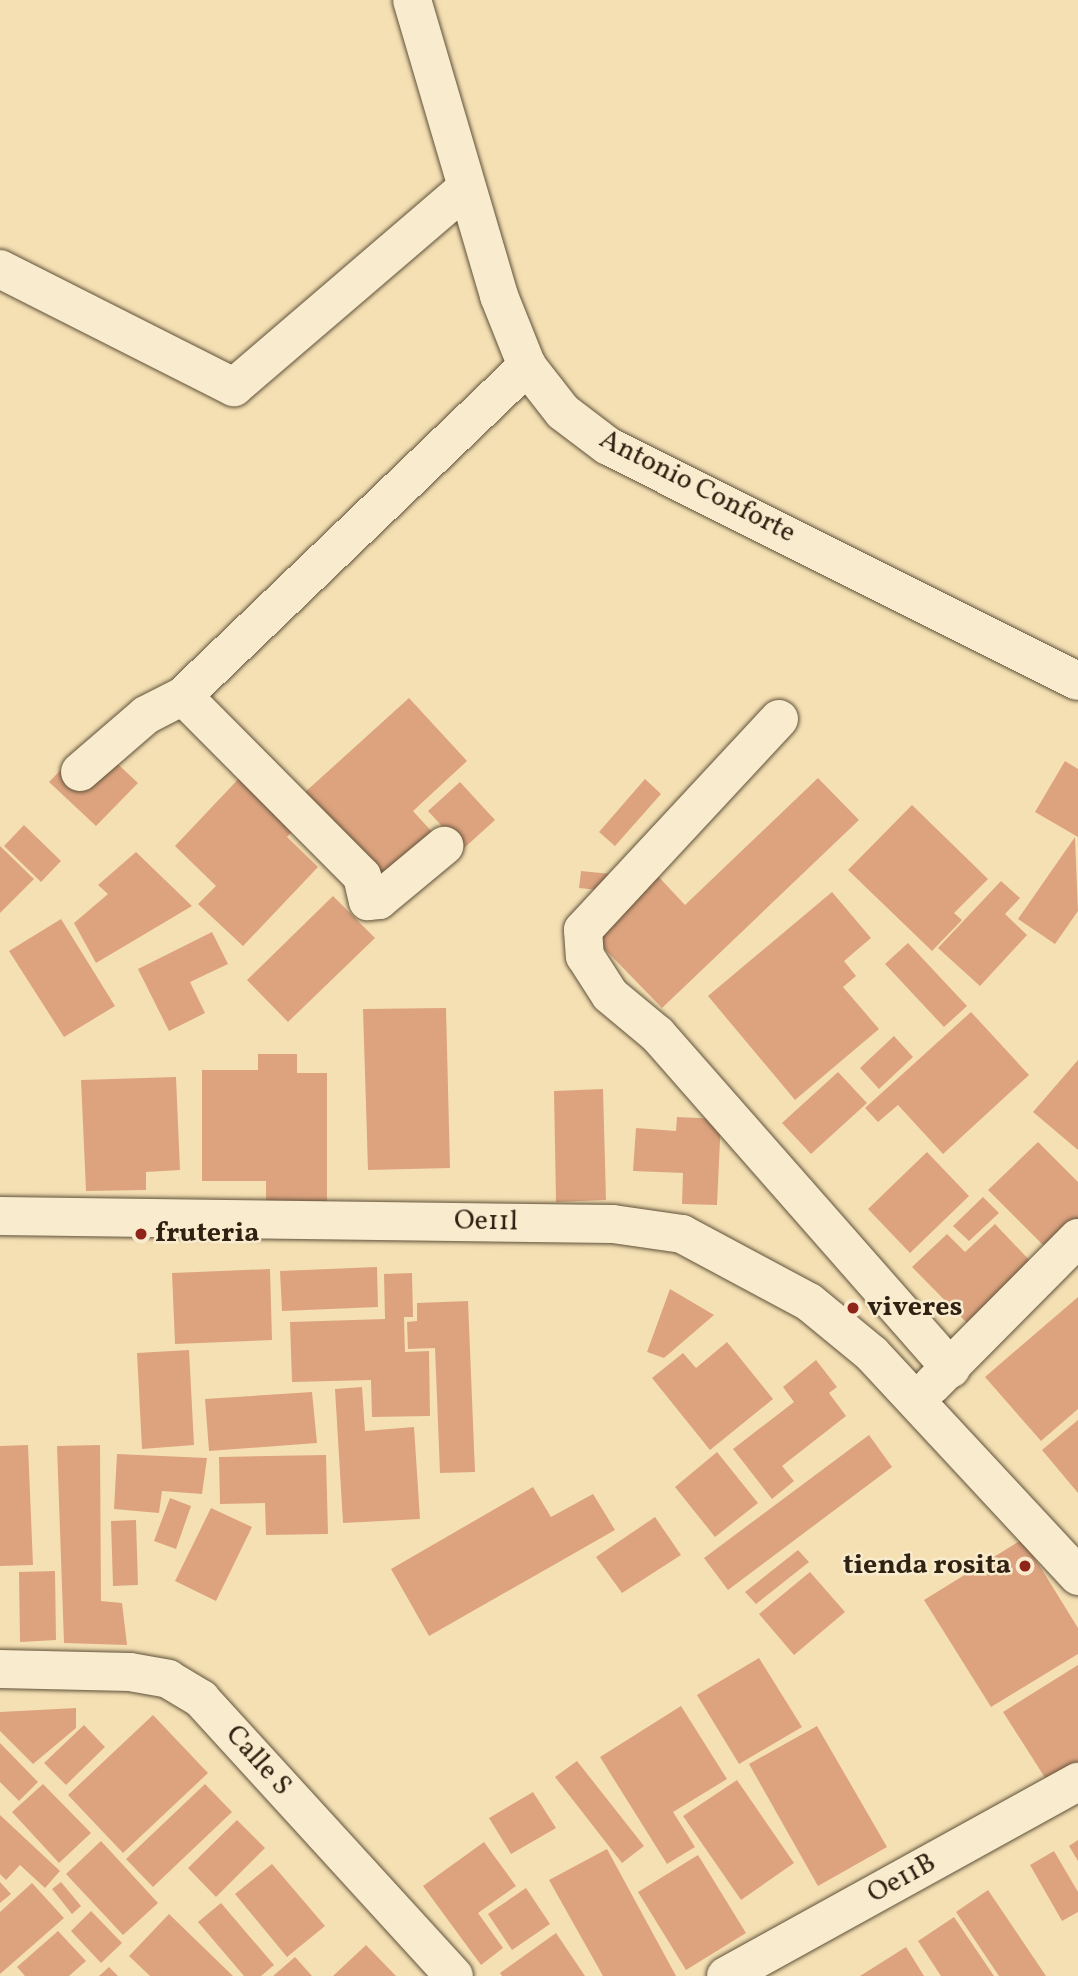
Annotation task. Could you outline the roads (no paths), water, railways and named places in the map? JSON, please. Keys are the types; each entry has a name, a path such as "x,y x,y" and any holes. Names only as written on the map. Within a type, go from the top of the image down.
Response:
{"street":[{"name":"Antonio Conforte","path":"412,0 499,296 527,366 564,412 608,446 1078,681"},
{"path":"0,269 234,387 466,188"},
{"path":"80,772 146,715 183,696 527,366"},
{"path":"183,696 362,876 368,901 379,900 443,846"},
{"path":"779,719 583,930 585,956 610,995 658,1035 950,1369"},
{"name":"Oe11l","path":"0,1216 613,1224 682,1234 809,1302 872,1354 1078,1576"},
{"path":"914,1400 950,1369 1078,1238"},
{"name":"Calle S","path":"0,1669 130,1672 169,1679 201,1699 454,1976"},
{"name":"Oe11B","path":"726,1976 1078,1782"}],"place":[{"name":"fruteria","path":"141,1234"},
{"name":"viveres","path":"853,1308"},
{"name":"tienda rosita","path":"1025,1566"}]}
